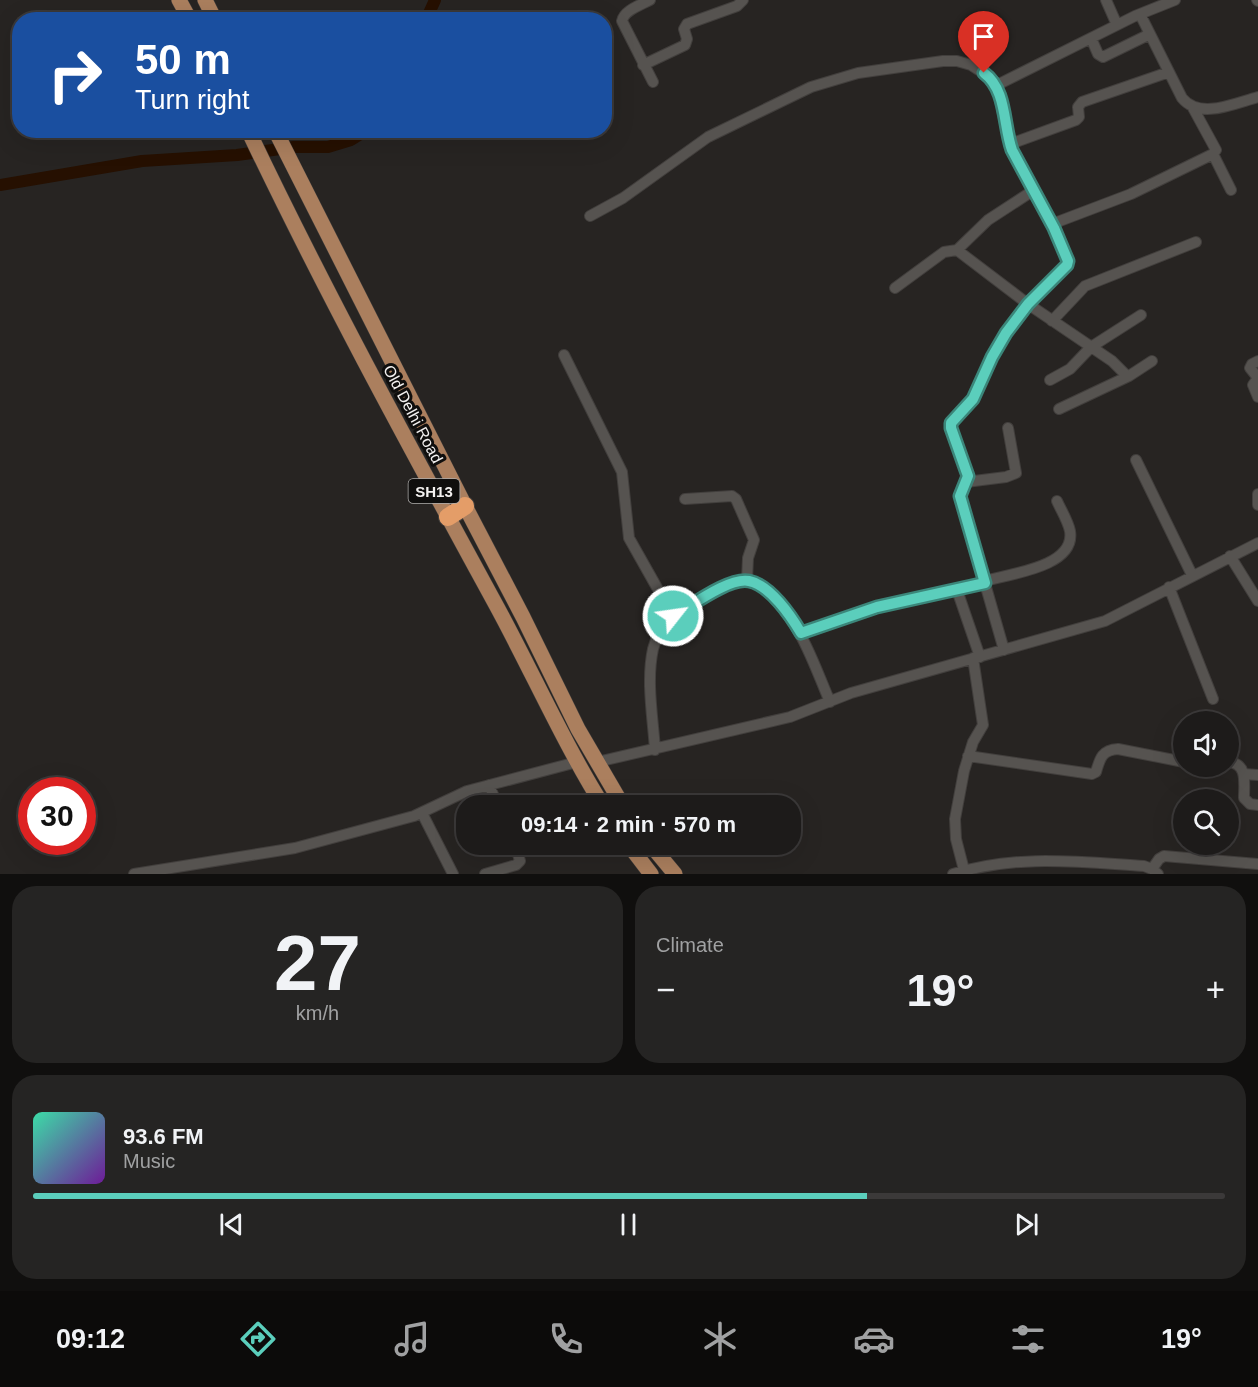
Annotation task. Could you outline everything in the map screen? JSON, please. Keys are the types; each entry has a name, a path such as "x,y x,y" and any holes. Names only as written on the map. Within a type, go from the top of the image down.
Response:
{"highway":[{"path":"448,517 465,506"}],"main road":[{"name":"Old Delhi Road","path":"252,138 448,517 596,795"},
{"name":"Old Delhi Road","path":"278,138 523,616 578,729 616,795"},
{"path":"636,855 651,874"},
{"path":"659,855 675,874"}],"street":[{"path":"650,0 622,16 623,27 652,82"},
{"path":"643,65 685,45 687,39 684,29 687,24 737,6 743,0"},
{"path":"1106,0 1117,25"},
{"path":"997,85 1140,14 1175,0"},
{"path":"1140,14 1182,98 1192,106 1206,110 1258,98"},
{"path":"1091,38 1098,54 1103,57 1150,34"},
{"path":"590,216 622,198 708,137 811,87 858,73 943,61 957,61 971,65 991,78 997,85 1010,144 1052,224 1068,261 1067,265 1028,304 1006,333 996,348 970,404 951,423 968,476 960,496 1004,650"},
{"path":"1010,144 1076,120 1079,117 1078,107 1082,102 1169,72"},
{"path":"1052,224 1131,194 1213,154 1216,150 1192,106"},
{"path":"1213,154 1231,190"},
{"path":"957,250 988,220 1034,190"},
{"path":"1052,321 1085,286 1196,242"},
{"path":"895,288 944,252 951,249 957,250 1129,376"},
{"path":"1050,380 1075,366 1091,347 1141,315"},
{"path":"564,355 622,472 628,537 673,616"},
{"path":"1059,409 1129,376 1152,360"},
{"path":"1258,361 1250,368 1256,375 1258,398"},
{"path":"966,482 1006,477 1016,473 1008,428"},
{"path":"1136,460 1192,575"},
{"path":"1258,494 1258,505"},
{"path":"685,499 732,496 736,499 754,540 748,558 747,580"},
{"path":"801,633 877,607 957,590 1052,562 1066,551 1070,541 1070,532 1057,501"},
{"path":"597,762 790,717 851,693 1105,621 1169,586 1258,543"},
{"path":"1230,556 1257,599"},
{"path":"655,750 651,674 653,648 663,627 673,616 726,586 747,580 767,591 781,605 801,633 830,702"},
{"path":"1169,586 1214,699"},
{"path":"957,590 976,657 983,725 973,742 961,779 955,819 956,839 964,870"},
{"path":"968,756 1092,774 1096,772 1104,752 1111,750 1118,749 1173,760"},
{"path":"134,874 295,848 422,813 457,795 489,785 577,762"},
{"path":"1239,764 1244,774 1244,798 1250,804 1258,805"},
{"path":"1244,774 1258,775"},
{"path":"489,785 493,795"},
{"path":"422,813 453,874"},
{"path":"485,874 516,865 520,861 518,855"},
{"path":"953,874 964,870 1028,860 1106,869 1144,866 1155,871 1159,859 1164,856 1258,864"}],"waterway":[{"path":"430,12 435,0"},
{"path":"0,185 142,161 237,155 294,147 328,147 354,138"}],"route":[{"path":"673,616 726,586 747,580 767,591 781,605 801,633 877,607 985,583 960,496 968,476 951,423 970,404 1006,333 1028,304 1067,265 1068,257 1012,150 997,85 984,73"}]}
